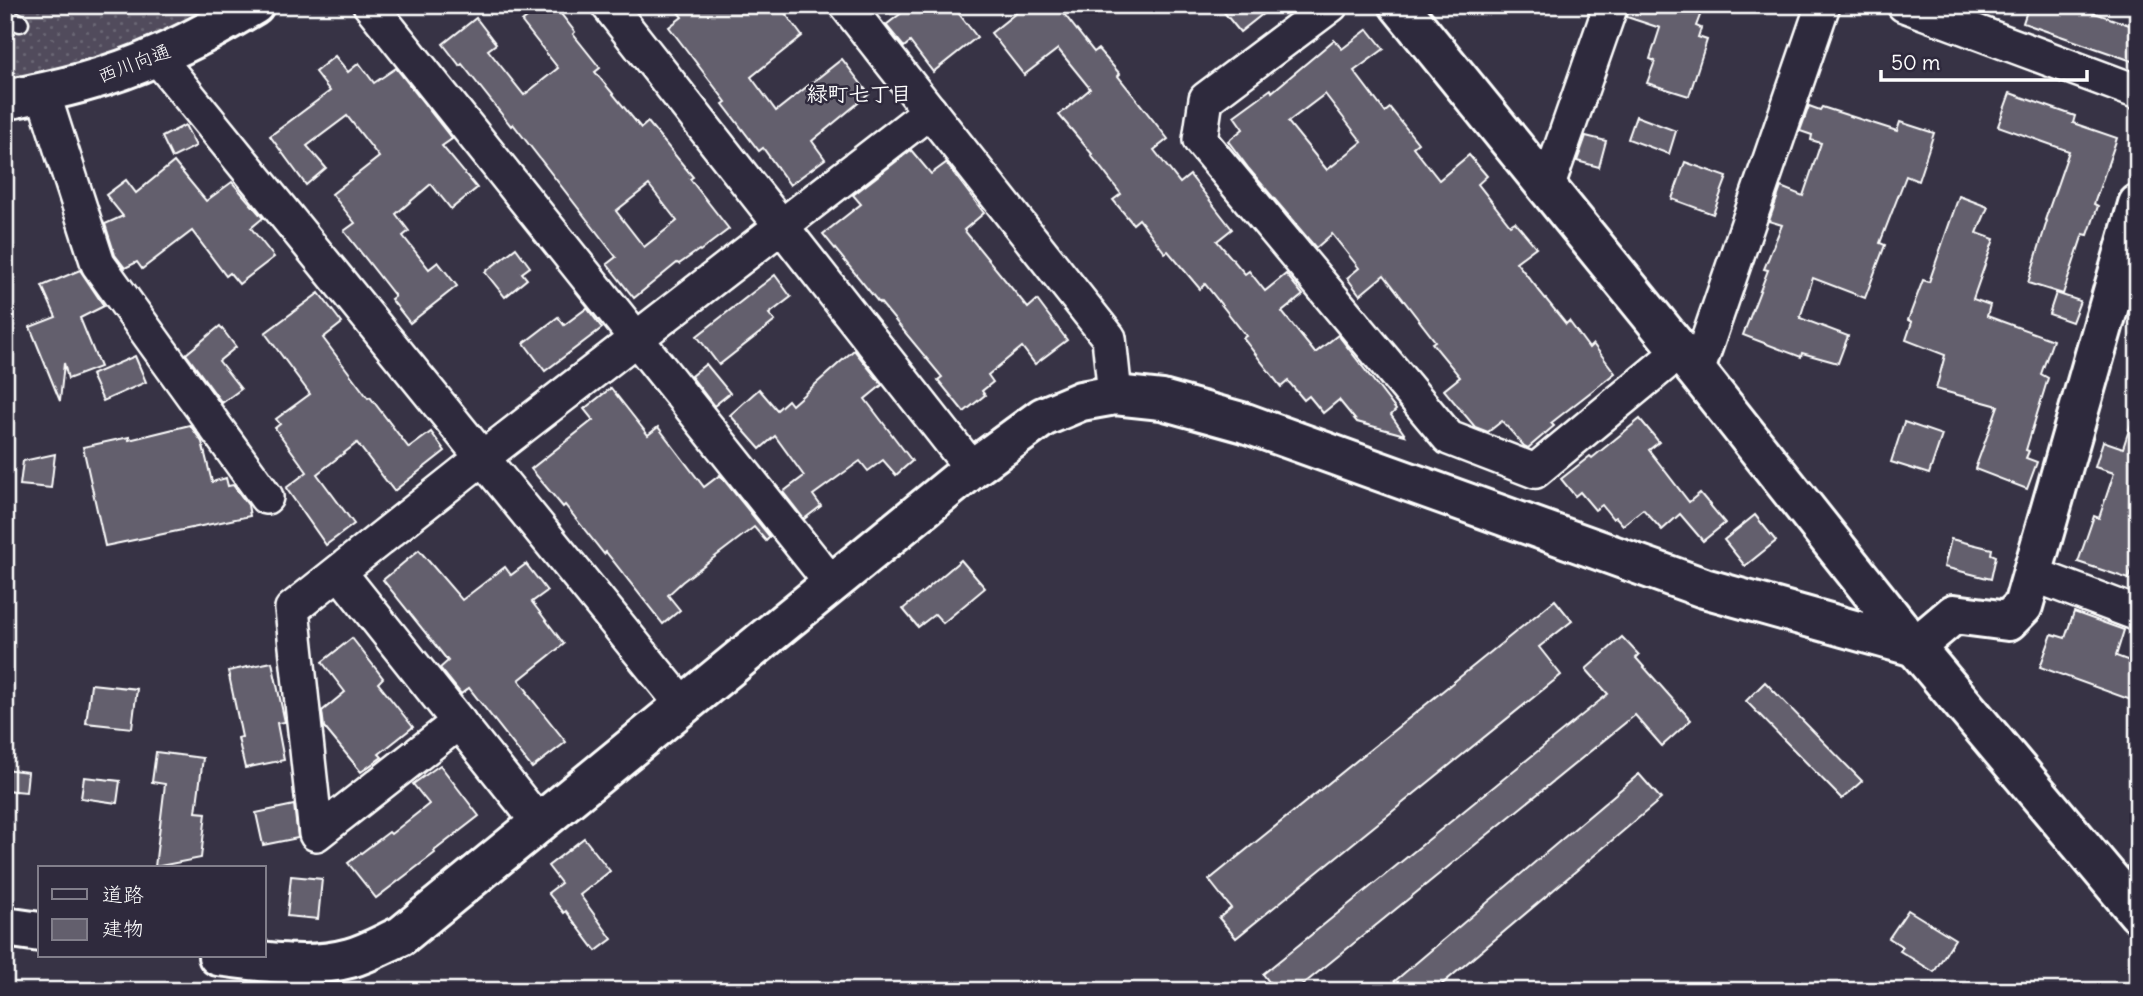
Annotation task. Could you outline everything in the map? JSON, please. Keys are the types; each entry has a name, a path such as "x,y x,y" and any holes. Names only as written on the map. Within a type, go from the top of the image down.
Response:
{"street":[{"name":"西川向通","path":"5,100 43,93 157,57 254,5"},
{"path":"370,5 832,583"},
{"path":"608,5 972,469"},
{"path":"846,5 1109,338 1115,395"},
{"path":"1331,5 1206,99 1200,139 1449,438 1535,471 1688,362 1823,5"},
{"path":"1399,5 1915,647 2138,913"},
{"path":"1547,188 1611,5"},
{"path":"1904,5 2138,92"},
{"path":"157,57 683,705"},
{"path":"43,93 98,264 266,497"},
{"path":"458,722 316,834 292,609 482,458 930,111"},
{"path":"1915,647 1954,614 2008,621 2023,606 2138,204"},
{"path":"234,958 288,965 350,958 401,936 972,469 1043,417 1081,401 1115,395 1163,400 1245,423 1704,588 1915,647"},
{"path":"340,573 539,823"},
{"path":"2032,574 2138,614"},
{"path":"5,927 38,932"}],"shaded area":[{"path":"5,5 234,5 166,40 5,88"}],"building":[{"path":"543,5 554,5 600,68 595,72 641,128 648,122 693,177 690,179 729,229 700,251 677,263 634,298 607,264 616,257 513,124 511,126 443,44 476,18 496,44 488,50 524,95 558,68 522,22","holes":["649,185 677,221 644,247 616,211"]},
{"path":"672,5 779,5 802,36 751,77 776,111 842,59 869,94 812,141 825,159 790,185 763,148 759,151 723,104 726,102 669,27 682,17"},
{"path":"912,5 952,5 977,37 933,72 910,42 904,47 886,25"},
{"path":"1026,5 1057,5 1094,52 1098,49 1168,139 1154,150 1180,183 1190,175 1232,229 1217,241 1245,274 1249,271 1265,291 1286,274 1303,295 1282,312 1315,353 1338,335 1396,410 1391,415 1405,435 1357,422 1339,400 1323,413 1309,396 1304,400 1288,381 1281,387 1243,338 1246,336 1205,284 1200,289 1168,251 1165,253 1139,219 1133,224 1113,200 1121,194 1059,115 1090,89 1088,86 1058,49 1024,75 991,33"},
{"path":"1218,5 1274,5 1240,32"},
{"path":"1630,5 1704,5 1696,26 1701,28 1698,37 1707,40 1689,96 1647,83 1655,61 1650,59 1660,28 1627,17"},
{"path":"2029,5 2072,5 2138,28 2138,63 2023,23"},
{"path":"1368,29 1384,49 1354,71 1385,112 1390,108 1418,143 1413,147 1439,180 1469,155 1487,176 1478,184 1510,225 1515,222 1536,247 1516,262 1566,324 1569,321 1589,348 1593,344 1615,373 1551,423 1554,426 1528,448 1502,421 1488,432 1475,427 1444,390 1460,377 1432,343 1435,341 1384,275 1360,295 1347,278 1359,268 1332,234 1316,248 1228,141 1243,129 1234,116 1271,89 1272,92 1334,40 1342,49","holes":["1325,94 1362,142 1327,170 1288,122"]},
{"path":"335,56 348,72 359,63 374,83 396,68 452,139 442,146 477,188 451,209 431,184 396,214 409,231 403,236 429,269 438,262 457,286 410,323 391,299 395,296 344,231 355,223 332,194 379,157 347,116 307,146 326,168 306,185 270,136 330,91 315,72"},
{"path":"2010,93 2075,116 2073,123 2117,138 2094,204 2098,206 2088,235 2083,234 2063,294 2028,283 2047,221 2045,220 2069,151 1998,126"},
{"path":"1809,106 1820,110 1822,107 1897,131 1900,122 1934,133 1918,181 1906,176 1880,243 1885,245 1865,298 1813,278 1800,318 1848,336 1838,363 1802,353 1801,357 1743,335 1768,270 1764,269 1782,225 1769,221 1781,187 1803,196 1821,143 1811,140 1812,135 1800,131"},
{"path":"1636,116 1676,131 1669,154 1628,139"},
{"path":"185,125 196,146 172,158 162,137"},
{"path":"1586,136 1606,141 1599,167 1577,161"},
{"path":"911,150 931,174 946,163 984,213 964,230 1028,308 1037,300 1067,340 1035,364 1022,347 988,375 993,382 982,391 985,395 964,412 938,380 942,377 823,234 861,204 853,195"},
{"path":"174,162 206,201 232,182 263,218 251,228 274,257 239,284 230,273 226,276 192,231 142,269 137,262 125,268 115,255 105,224 123,216 106,195 126,180 136,193"},
{"path":"1685,162 1727,177 1713,214 1672,199"},
{"path":"1959,196 1988,207 1977,233 1994,239 1973,299 1990,305 1987,316 2053,340 2041,374 2048,378 2026,450 2029,451 2026,458 2037,462 2027,489 1975,469 1998,406 1936,389 1945,355 1906,340 1912,322 1908,320 1923,280 1929,282"},
{"path":"516,248 530,267 522,273 527,279 505,297 485,272"},
{"path":"80,270 104,306 80,318 100,367 68,379 64,363 60,401 30,327 56,317 42,286"},
{"path":"775,275 791,297 769,314 775,321 719,365 697,336"},
{"path":"319,293 342,323 323,338 368,398 370,397 409,448 431,432 445,451 394,491 357,443 317,474 354,524 326,545 286,488 307,472 275,428 280,424 276,419 310,394 265,333"},
{"path":"2056,293 2080,301 2072,322 2049,314"},
{"path":"587,308 602,328 545,371 524,343 558,317 564,325"},
{"path":"220,326 236,347 219,361 241,389 222,403 186,354"},
{"path":"854,350 882,385 865,399 912,461 896,475 883,460 868,471 860,461 813,495 821,506 804,519 783,492 804,476 775,436 760,449 730,415 759,389 777,410 788,400 792,405"},
{"path":"135,356 146,382 103,401 91,375"},
{"path":"706,364 730,393 714,406 691,376"},
{"path":"611,388 648,435 658,427 704,487 720,475 770,537 766,541 754,527 682,582 668,595 680,610 663,624 606,552 604,554 565,505 563,507 531,469 593,420 584,409"},
{"path":"2134,415 2138,416 2138,553 2129,579 2078,562 2094,516 2099,518 2114,473 2095,467 2103,441 2123,448"},
{"path":"1640,419 1659,442 1649,450 1689,502 1700,493 1725,523 1703,541 1680,514 1662,530 1643,509 1623,525 1616,517 1613,519 1602,505 1595,510 1580,492 1575,496 1561,479"},
{"path":"1904,422 1942,435 1929,474 1891,462"},
{"path":"190,425 202,442 212,482 226,478 228,486 233,485 248,505 250,516 105,546 83,447 129,437 129,440"},
{"path":"55,454 51,488 20,485 23,461"},
{"path":"1755,515 1776,541 1745,566 1724,540"},
{"path":"1951,539 1992,549 1991,554 1996,556 1991,579 1944,567"},
{"path":"419,550 462,600 505,567 511,575 526,564 547,591 532,602 564,644 519,680 566,742 532,768 469,688 461,694 440,668 448,661 383,580"},
{"path":"961,560 985,588 943,623 935,614 918,627 903,609"},
{"path":"1555,600 1572,621 1539,647 1561,675 1236,938 1219,918 1231,908 1209,880"},
{"path":"2074,612 2124,630 2116,656 2138,664 2138,681 2131,700 2040,667 2052,634 2065,638"},
{"path":"1622,637 1639,655 1636,658 1691,720 1662,746 1635,715 1295,991 1276,991 1263,974 1608,694 1586,669"},
{"path":"352,638 383,678 378,683 413,727 379,754 382,757 361,772 324,727 322,711 345,692 322,662"},
{"path":"272,662 285,722 277,723 284,760 245,768 238,738 242,737 228,671"},
{"path":"1765,682 1862,781 1842,799 1746,701"},
{"path":"91,684 137,689 132,728 86,723"},
{"path":"156,752 203,758 196,812 206,813 201,858 155,866 165,784 152,782"},
{"path":"440,765 479,816 376,898 348,863 429,804 413,784"},
{"path":"5,769 28,772 26,792 5,790"},
{"path":"1639,774 1661,799 1434,991 1383,991"},
{"path":"84,777 120,781 117,803 81,798"},
{"path":"294,805 298,838 263,845 256,813"},
{"path":"584,838 610,871 580,895 612,939 596,951 566,911 564,913 548,893 561,883 548,866"},
{"path":"291,876 322,879 318,919 287,916"},
{"path":"1908,910 1955,939 1934,972 1900,951 1903,947 1889,938"}],"district":[{"name":"緑町七丁目","path":"859,94"}]}
